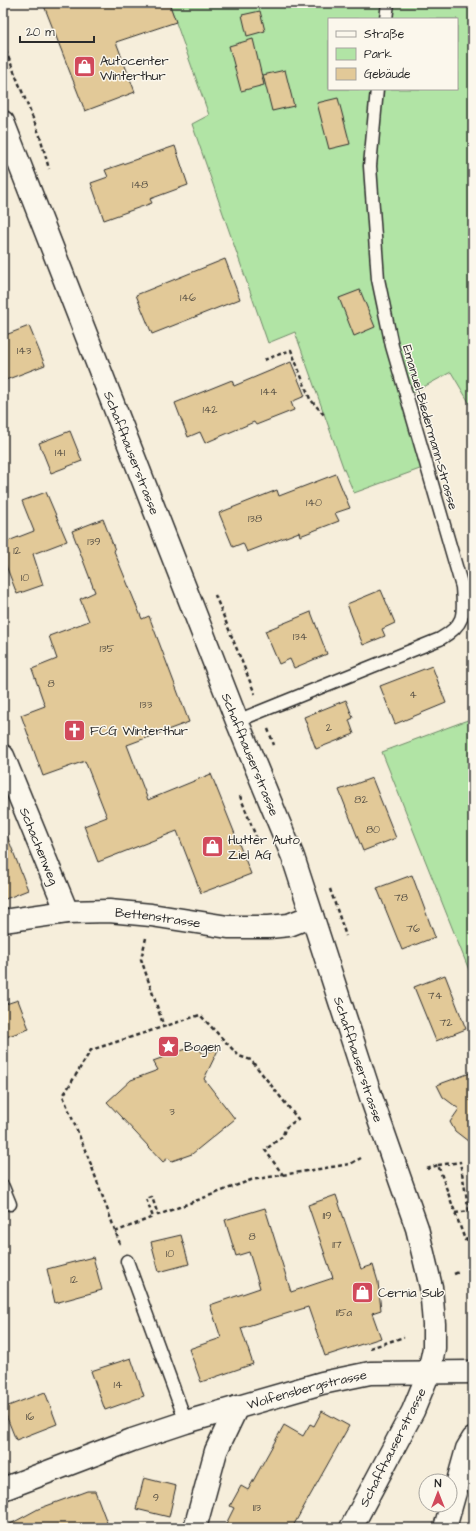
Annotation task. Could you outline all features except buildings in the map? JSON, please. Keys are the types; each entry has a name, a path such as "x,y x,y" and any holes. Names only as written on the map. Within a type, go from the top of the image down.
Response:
{"main road":[{"name":"Schaffhauserstrasse","path":"3,122 237,721 293,857 371,1097 417,1228 431,1287 433,1309 434,1348 429,1372 413,1411 351,1528"},
{"name":"Schachenweg","path":"3,756 67,912"},
{"name":"Bettenstrasse","path":"3,921 67,912 109,912 151,915 228,927 269,928 289,925 312,916"},
{"name":"Wolfensbergstrasse","path":"3,1489 132,1440 186,1422 322,1383 370,1373 473,1372"},
{"path":"196,1528 216,1451 237,1407"},
{"path":"445,1528 467,1450 473,1439"}],"lane":[{"path":"386,18 388,3"},
{"name":"Emanuel-Biedermann-Strasse","path":"237,721 440,639 468,621 463,604 462,587 392,346 378,279 370,166 377,90"},
{"path":"3,1187 10,1204"},
{"path":"127,1261 186,1422"}],"path":[{"path":"264,360 291,350 310,399 324,415"},
{"path":"148,932 141,959 164,1027"},
{"path":"118,1238 64,1096 91,1050 200,1015 239,1056 251,1060 298,1119 286,1128 283,1136 265,1150 283,1175"},
{"path":"115,1232 153,1217 146,1199 152,1197 158,1214 251,1180 350,1164 361,1158"},
{"path":"427,1169 438,1165 461,1162 468,1211 455,1213"},
{"path":"438,1165 465,1240 473,1237"},
{"path":"454,1274 459,1272"}],"green space":[{"path":"169,3 473,3 473,409 451,372 407,396 428,466 354,493 343,467 295,332 268,343 192,124 209,115"},
{"path":"473,718 473,980 382,752"}],"place":[{"name":"Autocenter Winterthur","path":"85,67"},
{"name":"FCG Winterthur","path":"74,730"},
{"name":"Hutter Auto Ziel AG","path":"212,846"},
{"name":"Bogen","path":"168,1046"},
{"name":"Cernia Sub","path":"363,1292"}]}
